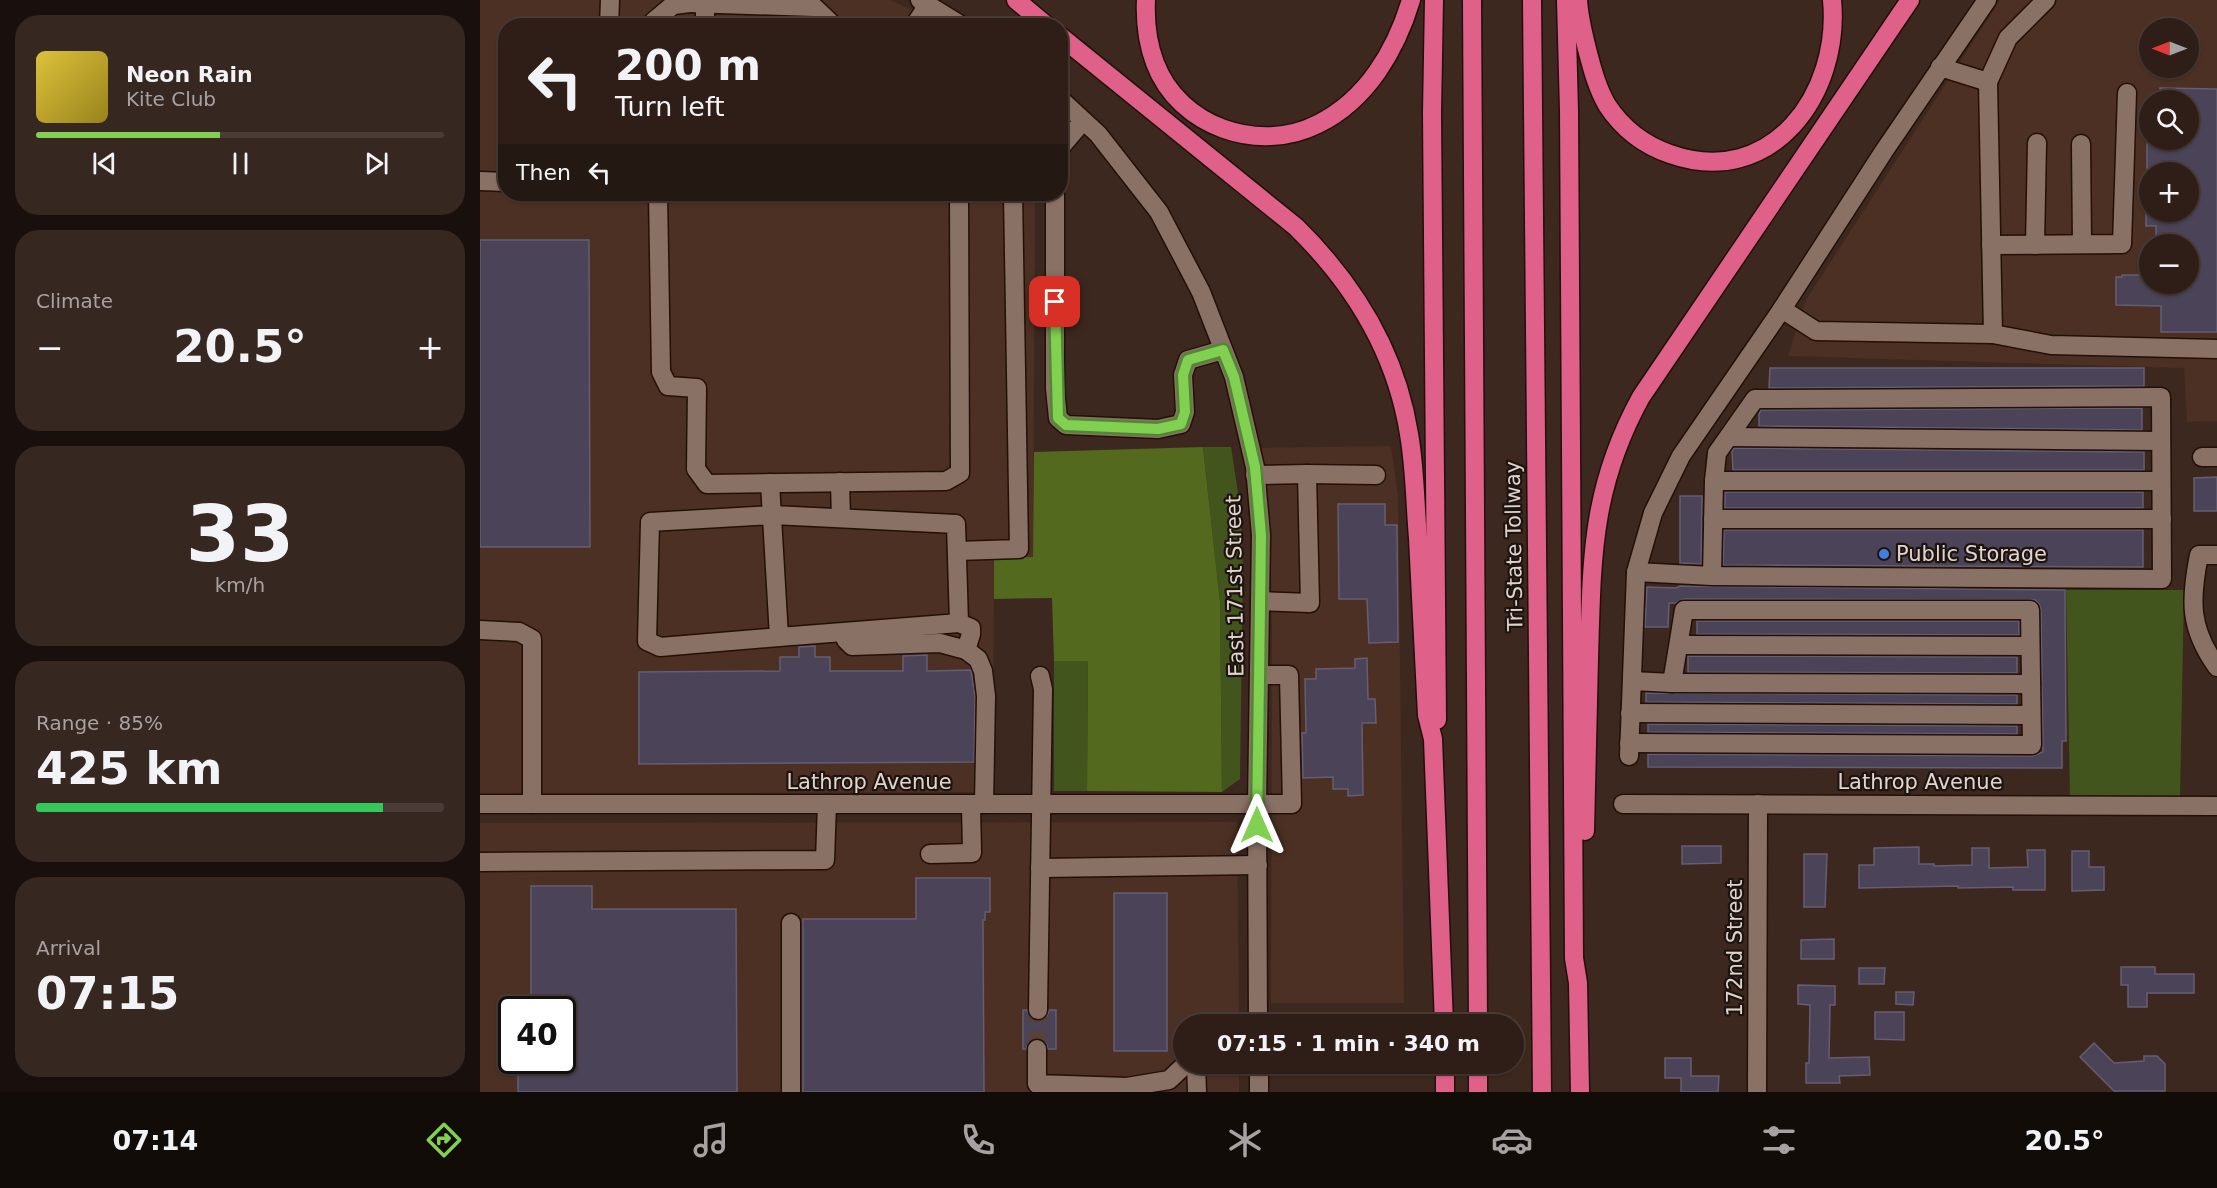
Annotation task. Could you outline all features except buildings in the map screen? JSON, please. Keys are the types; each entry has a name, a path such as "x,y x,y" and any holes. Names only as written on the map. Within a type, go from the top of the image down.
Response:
{"highway":[{"path":"1016,0 1037,18"},
{"path":"1146,0 1147,34 1155,64 1162,78 1181,102 1218,127 1244,135 1269,137 1296,133 1320,124 1342,110 1362,92 1389,55 1412,0"},
{"path":"1433,740 1439,714 1434,393 1434,0"},
{"name":"Tri-State Tollway","path":"1472,0 1478,1014"},
{"name":"Tri-State Tollway","path":"1532,0 1542,1092"},
{"path":"1566,0 1569,110 1574,958 1578,983 1580,1092"},
{"path":"1578,0 1581,26 1592,69 1599,88 1614,114 1634,135 1652,146 1674,156 1705,161 1735,158 1755,152 1783,135 1801,117 1821,84 1829,55 1833,26 1832,0"},
{"path":"1578,983 1582,957 1592,565 1598,510 1607,474 1619,442 1641,397 1910,0"},
{"path":"1068,42 1296,227 1340,274 1368,316 1395,377 1409,434 1414,474 1427,715 1433,740 1444,1014"},
{"path":"1445,1074 1445,1092"},
{"path":"1478,1074 1479,1092"}],"street":[{"path":"609,18 610,0"},
{"path":"1672,683 1684,610 2030,610 2032,745 1629,749 1636,572 1653,513 1681,456 1782,309 1940,67 1987,0"},
{"path":"1993,334 1988,82 2008,38 2046,0"},
{"path":"695,2 702,18"},
{"path":"658,18 673,5 695,2 814,8 825,18"},
{"path":"919,18 928,5 949,18"},
{"path":"1940,67 1988,82"},
{"path":"1991,245 2122,244 2127,93"},
{"name":"East 171st Street","path":"1068,107 1098,134 1159,212 1201,292 1234,377 1256,475 1261,535 1257,805 1258,1014"},
{"path":"1068,139 1083,121"},
{"path":"2035,245 2037,143"},
{"path":"2081,144 2082,244"},
{"path":"480,181 498,182"},
{"path":"658,201 661,372 668,386 697,388 696,469 706,484 946,481 960,473 959,201"},
{"path":"957,551 1019,549 1013,201"},
{"path":"1055,201 1055,389 1058,418 1066,425 1158,429 1181,424 1185,412 1183,375 1188,360 1223,350"},
{"path":"1782,309 1816,331 1993,334 2051,345 2217,349"},
{"path":"1636,572 1712,576 2162,579 2161,397 1755,399 1717,453 1713,481 1712,576"},
{"path":"1729,437 2161,441"},
{"path":"1260,601 1311,603 1308,474"},
{"path":"1256,475 1376,475"},
{"path":"1713,481 2162,481"},
{"path":"840,482 841,518"},
{"path":"770,483 780,637"},
{"path":"959,623 957,524 773,515 650,522 647,641 660,647 959,623 971,628 966,651"},
{"path":"1713,519 2162,519"},
{"path":"2208,555 2192,591 2195,627 2217,667"},
{"path":"480,630 519,632 532,639 532,804"},
{"path":"844,633 846,640 852,646 940,643 966,651 978,659 983,671 986,696 972,853 930,854"},
{"path":"1679,645 2030,646"},
{"name":"Lathrop Avenue","path":"480,804 1292,804 1289,675 1259,675"},
{"path":"1038,1010 1043,689 1040,676"},
{"path":"1632,681 2031,684"},
{"path":"1630,713 2031,715"},
{"path":"480,862 825,860 827,804"},
{"name":"Lathrop Avenue","path":"1623,804 2217,806"},
{"name":"172nd Street","path":"1758,804 1758,1092"},
{"path":"1040,868 1258,865"},
{"path":"791,923 792,1092"},
{"path":"1037,1049 1037,1088 1127,1087 1169,1080 1175,1074"},
{"path":"1196,1074 1197,1092"},
{"path":"1259,1074 1259,1092"}],"shaded area":[{"path":"480,0 890,0 930,18 498,18 498,201 1035,201 1033,557 994,558 993,792 480,794"},
{"path":"2000,0 2217,0 2217,421 2187,422 2184,368 1788,356 1806,300"},
{"path":"1391,446 1398,495 1404,1003 1271,1003 1270,515 1260,448"},
{"path":"1237,822 1239,1014 1173,1014 1173,1074 1239,1074 1239,1092 480,1092 480,823"}],"green space":[{"path":"1203,447 1231,447 1240,506 1243,565 1240,779 1222,792 1220,602"},
{"path":"1203,447 1220,602 1222,792 1087,791 1088,661 1054,661 1052,598 994,599 994,558 1033,557 1034,452"},
{"path":"2066,590 2184,590 2180,797 2070,796"},
{"path":"1054,661 1088,661 1087,791 1054,791"}],"tunnel":[{"path":"1037,1049 1038,1010"}],"place":[{"name":"Public Storage","path":"1884,554"}],"route":[{"path":"1055,302 1055,389 1058,418 1066,425 1158,429 1181,424 1185,412 1183,375 1188,360 1223,350 1234,377 1255,467 1261,535 1257,825"}]}
